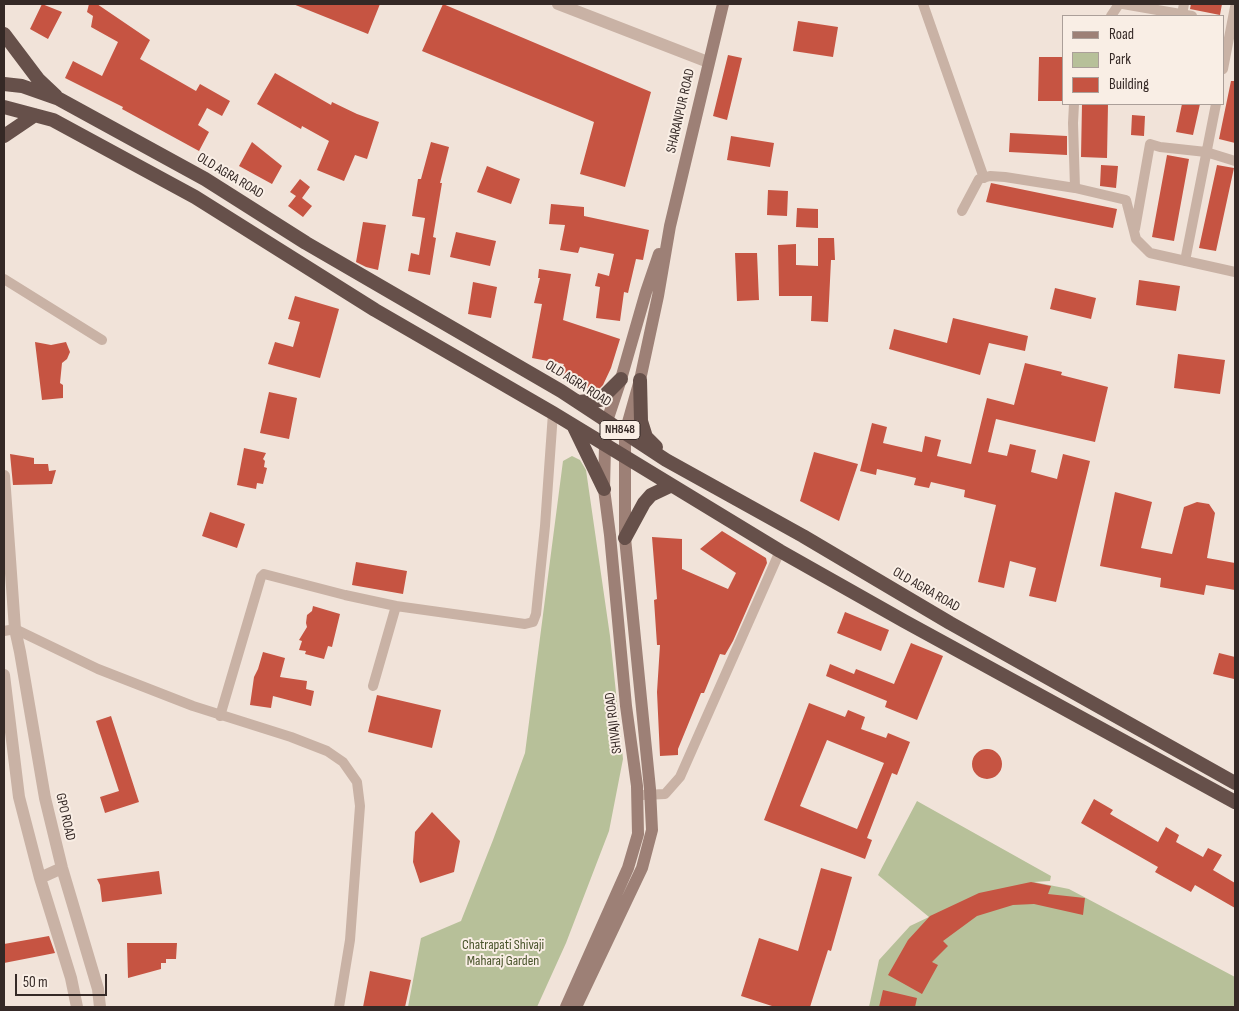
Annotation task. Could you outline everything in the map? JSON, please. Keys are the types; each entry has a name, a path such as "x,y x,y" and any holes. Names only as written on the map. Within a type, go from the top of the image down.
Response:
{"highway":[{"path":"4,34 14,50 38,79 59,99"},
{"name":"OLD AGRA ROAD","path":"4,84 22,86 59,99 205,179 306,242 577,402 666,460 803,536 950,623 1235,783"},
{"name":"NH848","path":"4,107 53,120 195,197 375,310 553,413 670,486 780,551 1235,802"},
{"path":"4,136 35,115"},
{"path":"577,402 600,400 621,379"},
{"path":"640,380 641,422 643,430 646,437 666,460"},
{"path":"573,425 604,489"},
{"path":"625,538 644,503 651,495 670,486"}],"main road":[{"name":"SHARANPUR ROAD","path":"626,433 640,380 658,296 670,226 723,4"},
{"name":"SHARANPUR ROAD","path":"607,421 646,292 670,226"},
{"name":"SHIVAJI ROAD","path":"566,1007 628,868 638,834 637,795 604,489 607,421"},
{"name":"SHIVAJI ROAD","path":"576,1007 642,868 652,830 625,538 626,433"}],"street":[{"path":"558,4 708,62"},
{"path":"923,4 984,178"},
{"path":"1112,15 1119,4"},
{"path":"1123,4 1186,11"},
{"path":"1224,62 1229,30 1235,8"},
{"path":"1074,105 1075,188"},
{"path":"1185,261 1216,105"},
{"path":"1134,233 1150,144 1160,147 1206,152 1235,161"},
{"path":"962,211 979,179 1005,177 1075,188 1126,200 1136,239 1150,253 1235,272"},
{"path":"4,279 102,340"},
{"path":"220,716 261,577 264,574 396,606 525,624 533,622 536,614 545,526 553,413"},
{"name":"GPO ROAD","path":"4,476 9,630 20,652 45,798 62,868 98,989 100,1007"},
{"path":"637,795 665,794 680,777 780,551"},
{"path":"373,686 396,606"},
{"path":"9,630 98,668 220,716 291,737 327,751 343,762 357,782 360,806 350,940 339,1007"},
{"path":"4,675 19,797 40,878 71,978 77,1007"},
{"path":"40,878 62,868"}],"green space":[{"name":"Chatrapati Shivaji Maharaj Garden","path":"572,456 580,460 586,470 610,636 623,759 609,831 566,943 537,1007 408,1007 421,938 461,921 525,753 563,461"},
{"path":"917,801 1051,876 1050,881 1034,882 1069,889 1235,977 1235,1007 869,1007 879,960 910,926 929,917 878,875"}],"building":[{"path":"42,4 62,12 48,39 30,29"},
{"path":"89,4 97,4 150,40 140,59 196,91 200,84 230,101 222,116 207,108 198,125 209,132 199,151 122,109 123,107 65,78 73,61 102,76 118,42 91,27 93,16 87,12"},
{"path":"293,4 380,4 368,34"},
{"path":"443,4 651,92 625,187 580,174 594,122 422,51"},
{"path":"1191,4 1222,4 1220,15 1190,9"},
{"path":"798,21 838,27 833,57 793,51"},
{"path":"728,55 742,58 727,120 713,116"},
{"path":"1039,57 1062,57 1062,101 1038,101"},
{"path":"275,73 331,105 332,102 379,122 367,159 355,155 344,181 317,170 329,141 302,126 301,129 257,104"},
{"path":"1231,81 1235,81 1235,143 1219,139"},
{"path":"1082,105 1108,105 1107,158 1081,157"},
{"path":"1182,105 1200,105 1193,135 1176,132"},
{"path":"1132,115 1145,116 1144,136 1131,135"},
{"path":"1010,133 1067,136 1067,155 1009,152"},
{"path":"731,136 774,143 770,167 727,160"},
{"path":"252,142 282,166 272,184 239,166"},
{"path":"431,142 449,147 440,183 442,183 433,237 436,238 430,275 408,271 411,253 419,255 425,218 412,216 418,179 421,179"},
{"path":"1167,155 1189,159 1174,241 1152,237"},
{"path":"1101,165 1118,166 1116,188 1100,186"},
{"path":"1217,165 1234,168 1216,251 1199,248"},
{"path":"487,166 520,179 511,204 477,192"},
{"path":"300,179 310,187 302,198 312,206 303,217 288,206 296,196 290,192"},
{"path":"991,183 1117,209 1113,228 986,202"},
{"path":"768,190 788,191 787,216 767,215"},
{"path":"551,204 584,207 584,216 649,230 643,260 636,259 628,293 624,292 620,321 596,318 600,287 595,286 598,273 609,276 614,254 580,247 578,253 560,250 565,225 549,224"},
{"path":"797,208 818,209 818,228 796,227"},
{"path":"363,222 386,225 378,270 356,262"},
{"path":"456,232 496,241 490,266 450,257"},
{"path":"818,238 834,238 835,260 831,260 828,322 811,321 812,296 779,296 778,245 796,244 796,265 818,266"},
{"path":"735,253 757,253 759,300 737,301"},
{"path":"539,269 571,274 563,320 620,339 611,368 603,385 596,392 559,374 564,364 532,358 542,304 534,303 540,278 538,278"},
{"path":"1139,280 1180,286 1176,311 1136,305"},
{"path":"473,282 497,287 491,318 468,314"},
{"path":"1055,288 1096,298 1091,319 1050,309"},
{"path":"295,296 339,309 320,378 268,364 275,342 293,347 300,322 288,319"},
{"path":"953,318 1028,336 1025,351 989,343 980,375 889,349 894,329 947,343"},
{"path":"35,342 51,345 66,342 70,352 67,359 62,363 60,383 63,385 63,398 42,400"},
{"path":"1178,354 1225,360 1220,394 1174,388"},
{"path":"1025,363 1062,372 1061,375 1108,387 1095,442 996,419 988,452 1007,456 1010,444 1036,450 1031,472 1057,479 1063,454 1090,461 1056,602 1029,596 1036,568 1010,561 1004,588 978,582 996,505 964,497 965,490 931,482 929,488 914,485 916,478 877,469 876,475 860,471 872,423 887,427 883,443 922,452 925,436 941,440 937,456 971,464 987,398 1014,405"},
{"path":"269,392 297,398 289,439 260,433"},
{"path":"244,448 266,453 263,459 265,461 264,467 267,468 263,484 257,483 256,489 237,485"},
{"path":"814,452 858,464 839,521 800,501"},
{"path":"10,454 34,458 34,464 48,464 49,471 56,470 52,484 13,485"},
{"path":"1115,492 1152,502 1141,548 1172,554 1184,507 1197,502 1209,504 1215,513 1207,558 1235,563 1235,590 1206,585 1204,595 1160,587 1161,578 1100,566"},
{"path":"210,512 245,524 237,548 202,536"},
{"path":"722,531 766,558 767,563 733,641 725,655 720,654 704,693 701,693 678,749 678,755 660,756 657,692 660,645 657,645 654,600 657,599 652,537 682,539 682,569 728,589 736,573 700,549"},
{"path":"356,562 407,571 403,594 352,585"},
{"path":"313,606 340,614 332,647 328,646 324,659 305,654 306,651 299,650 302,641 299,640 307,627 307,615 312,611"},
{"path":"845,612 889,630 881,651 837,633"},
{"path":"911,643 943,656 917,720 885,707 887,701 826,676 830,664 854,674 856,669 894,684"},
{"path":"263,652 285,658 280,677 307,681 306,689 314,691 311,706 273,696 271,708 250,705 254,677"},
{"path":"1219,653 1235,657 1234,679 1213,674"},
{"path":"377,695 441,710 432,748 368,732"},
{"path":"809,703 845,717 848,710 865,717 861,729 886,738 888,733 910,742 897,775 892,773 867,838 872,840 865,859 764,820","holes":["827,740 884,763 857,829 800,806"]},
{"path":"111,716 139,802 105,813 100,797 119,791 96,721"},
{"path":"987,749 998,753 1002,764 998,775 987,779 976,775 972,764 976,753"},
{"path":"1094,799 1113,810 1110,814 1158,842 1166,827 1179,835 1176,842 1203,857 1208,848 1222,855 1213,870 1235,883 1235,908 1195,885 1191,892 1155,872 1158,867 1081,823"},
{"path":"432,812 460,841 454,872 420,883 413,862 415,832"},
{"path":"821,868 852,877 831,951 828,950 810,1007 775,1007 741,996 759,938 798,951"},
{"path":"159,871 162,894 102,902 100,885 97,879"},
{"path":"1031,882 1051,886 1048,894 1085,898 1083,915 1034,904 1013,905 977,916 943,941 948,946 932,962 938,965 922,994 888,975 908,940 930,916 979,893"},
{"path":"49,936 55,953 4,963 4,944"},
{"path":"127,943 177,943 176,959 166,959 166,963 161,963 161,969 128,978"},
{"path":"370,971 411,980 405,1007 363,1007"},
{"path":"883,990 917,998 915,1007 879,1007"}]}
